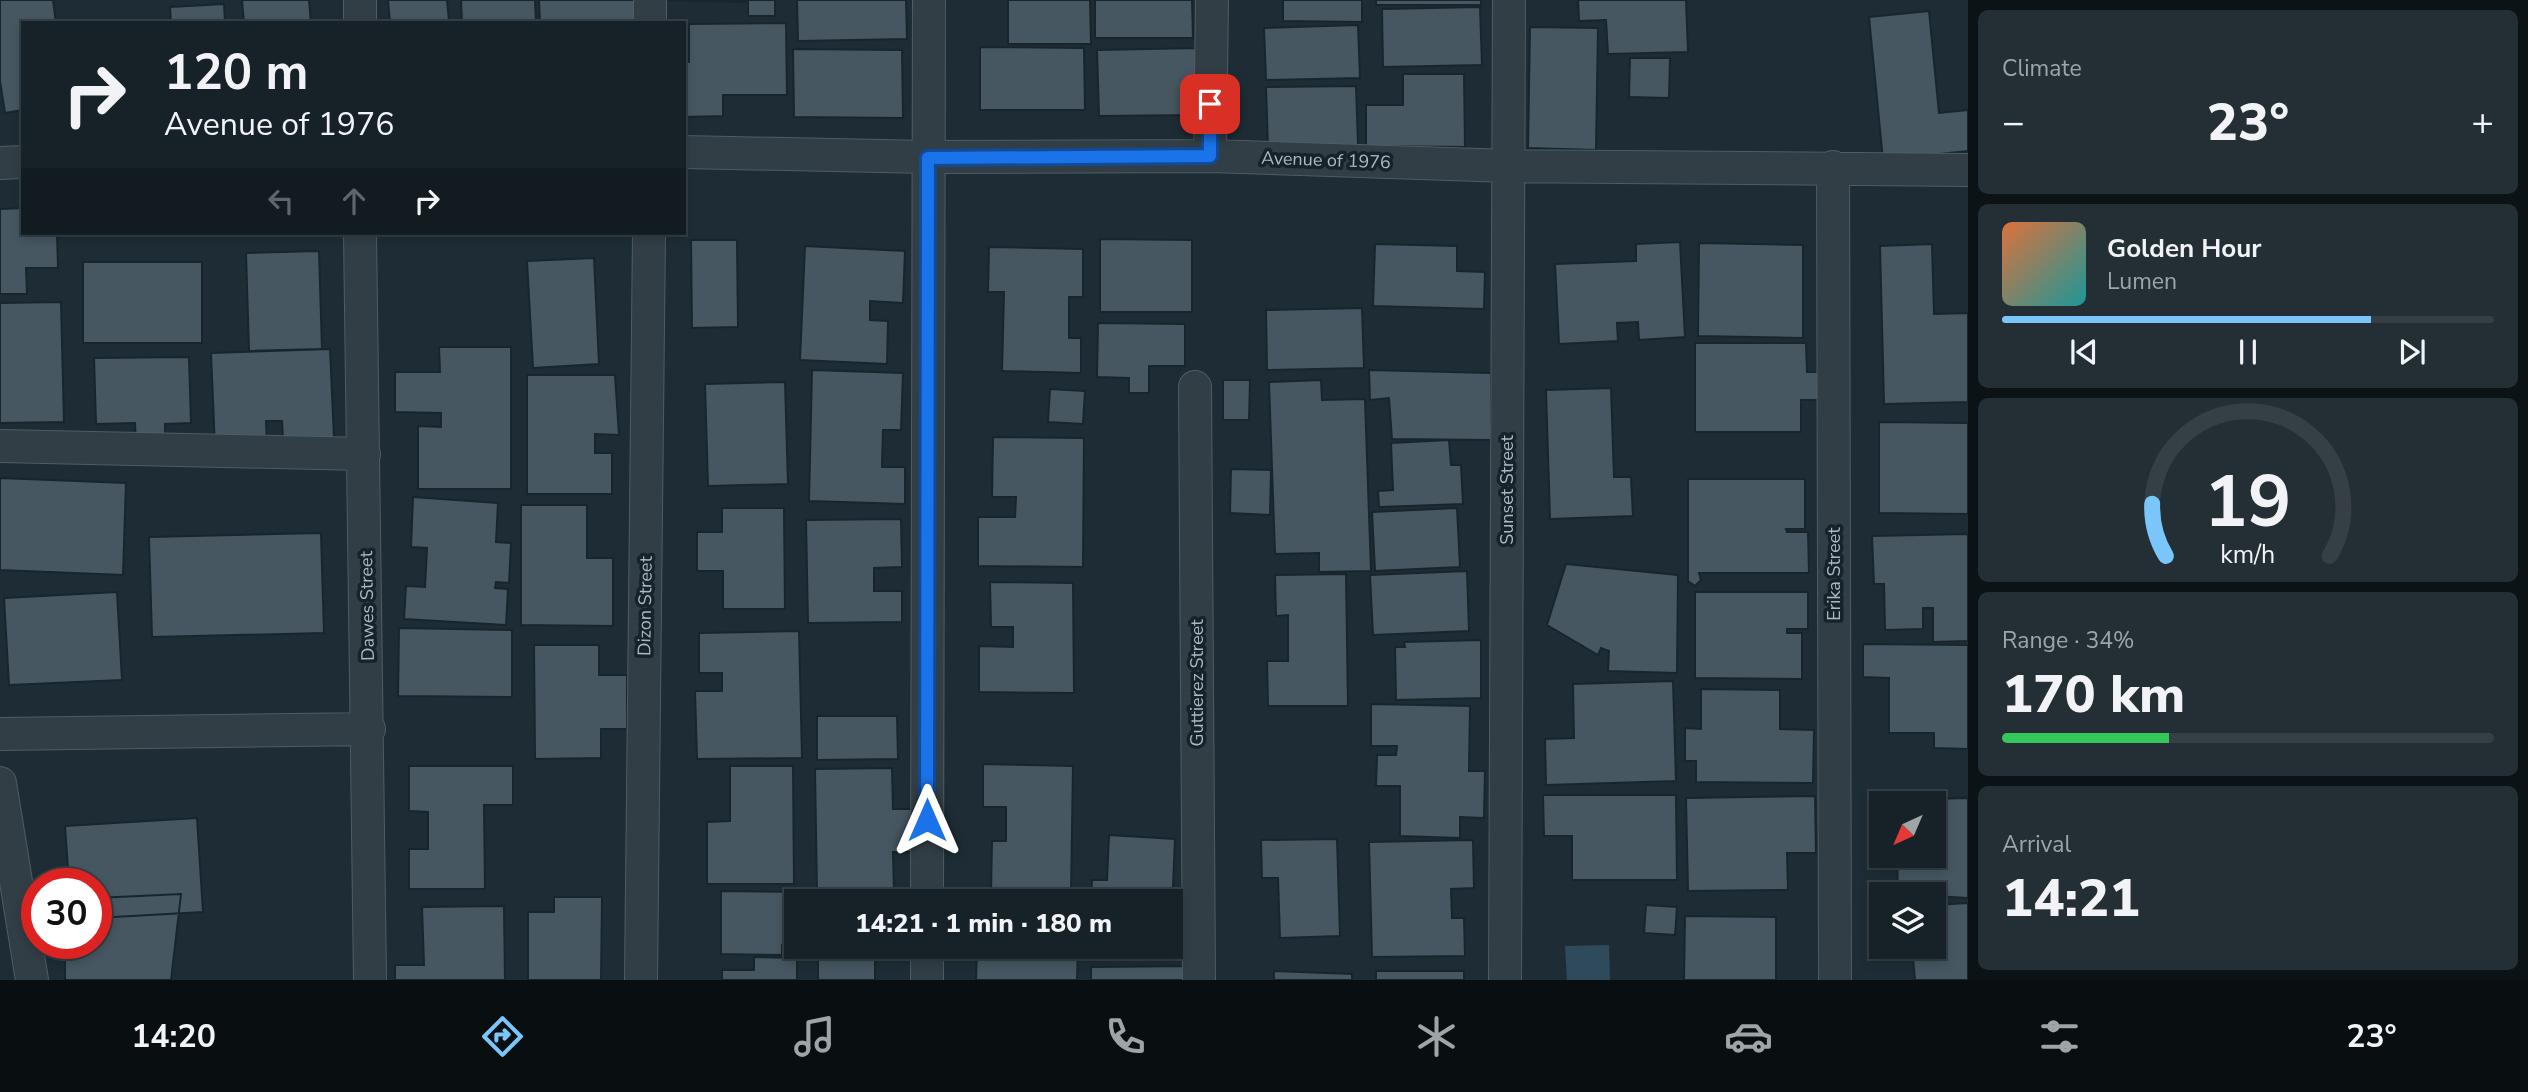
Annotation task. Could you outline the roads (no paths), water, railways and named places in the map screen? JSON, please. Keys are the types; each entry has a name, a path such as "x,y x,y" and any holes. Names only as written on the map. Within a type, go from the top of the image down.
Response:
{"street":[{"path":"360,0 360,21"},
{"path":"650,0 650,21"},
{"path":"927,889 929,0"},
{"path":"1210,156 1212,0"},
{"name":"Sunset Street","path":"1505,980 1509,0"},
{"name":"Avenue of 1976","path":"686,152 928,158 1210,156 1509,166 1968,170"},
{"path":"0,163 21,162"},
{"name":"Erika Street","path":"1833,167 1835,980"},
{"name":"Dawes Street","path":"360,235 369,729 370,980"},
{"name":"Dizon Street","path":"641,980 649,235"},
{"name":"Guttierez Street","path":"1195,387 1199,980"},
{"path":"0,446 364,454"},
{"path":"0,734 369,729"},
{"path":"0,783 32,980"},
{"path":"927,959 927,980"}],"water":[{"path":"1609,945 1610,980 1567,980 1565,946"}]}
